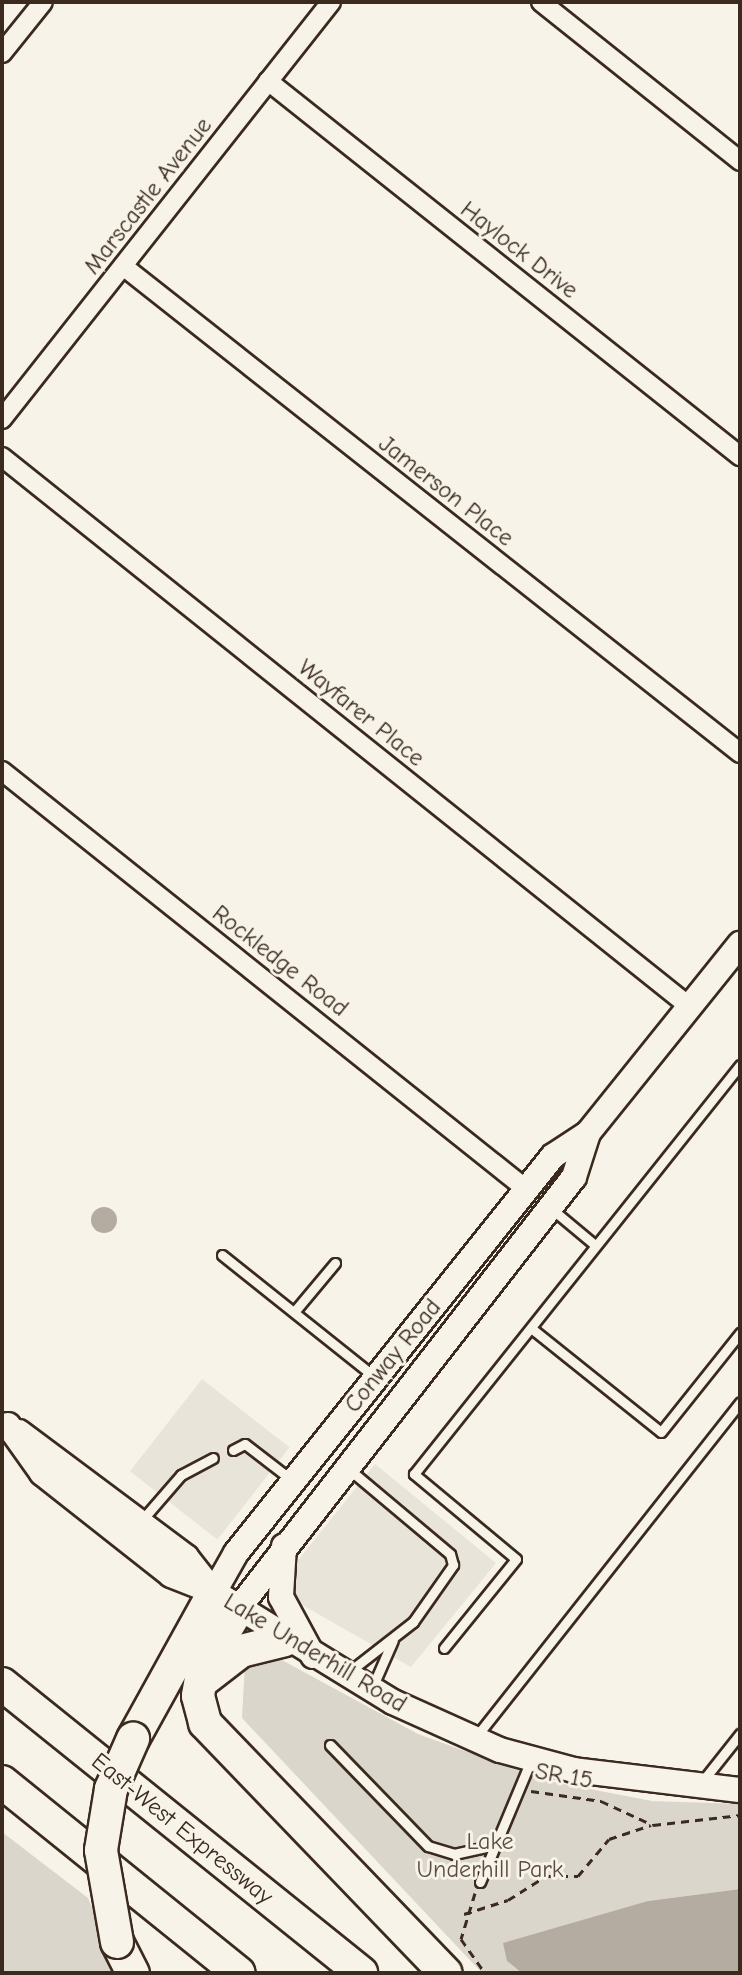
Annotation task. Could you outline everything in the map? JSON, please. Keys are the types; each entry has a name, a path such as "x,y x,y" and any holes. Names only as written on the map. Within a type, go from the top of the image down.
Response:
{"highway":[{"path":"226,1601 200,1683 200,1710 216,1740 446,1973"},
{"path":"133,1973 117,1942 101,1850 111,1789 133,1739 226,1601"},
{"path":"200,1683 241,1651 285,1640"},
{"name":"East-West Expressway","path":"2,1684 361,1973"},
{"path":"2,1782 239,1973"}],"main road":[{"name":"Conway Road","path":"226,1601 293,1481 553,1156 588,1133 740,944"},
{"name":"Conway Road","path":"226,1601 284,1543 574,1177 588,1133"},
{"name":"Lake Underhill Road","path":"5,1423 186,1557 226,1601"},
{"name":"Lake Underhill Road","path":"5,1423 42,1473 171,1575 226,1601 314,1659 371,1691 474,1739 531,1759 696,1789 740,1790"},
{"path":"284,1543 281,1597 314,1659"}],"street":[{"path":"2,53 43,2"},
{"name":"Marscastle Avenue","path":"2,419 331,2"},
{"path":"541,2 740,161"},
{"name":"Haylock Drive","path":"268,81 740,456"},
{"name":"Jamerson Place","path":"123,266 740,753"},
{"name":"Wayfarer Place","path":"2,457 690,1007"},
{"name":"Rockledge Road","path":"2,771 526,1189"}],"lane":[{"path":"444,1648 516,1559 414,1474 740,1065"},
{"path":"550,1208 595,1245"},
{"path":"222,1255 375,1377"},
{"path":"294,1312 335,1263"},
{"path":"531,1328 661,1432 740,1333"},
{"path":"474,1739 740,1402"},
{"path":"233,1450 245,1444 293,1481"},
{"path":"140,1522 181,1475 213,1458"},
{"path":"344,1676 393,1640 453,1565 450,1554 345,1466"},
{"path":"371,1691 393,1640"},
{"path":"696,1789 740,1734"},
{"path":"330,1745 428,1846 454,1854 495,1845"},
{"path":"480,1882 531,1759"}],"path":[{"name":"SR 15","path":"520,1787 601,1801 653,1825"},
{"path":"464,1914 546,1876 578,1876 609,1839 653,1825 740,1815"},
{"path":"480,1882 464,1914 466,1955 485,1973"}],"shaded area":[{"path":"104,1207 113,1211 117,1220 113,1229 104,1233 95,1229 91,1220 95,1211"},
{"path":"202,1379 289,1447 217,1540 130,1471"},
{"path":"375,1464 496,1563 411,1667 297,1602 293,1585 296,1563"},
{"path":"740,1889 740,1973 522,1973 507,1961 503,1943 648,1901"}],"green space":[{"name":"Lake Underhill Park","path":"280,1659 418,1734 548,1781 652,1801 740,1804 740,1889 648,1901 507,1961 522,1973 482,1973 242,1718 245,1662"},
{"path":"2,1832 88,1898 119,1973 2,1973"}]}
